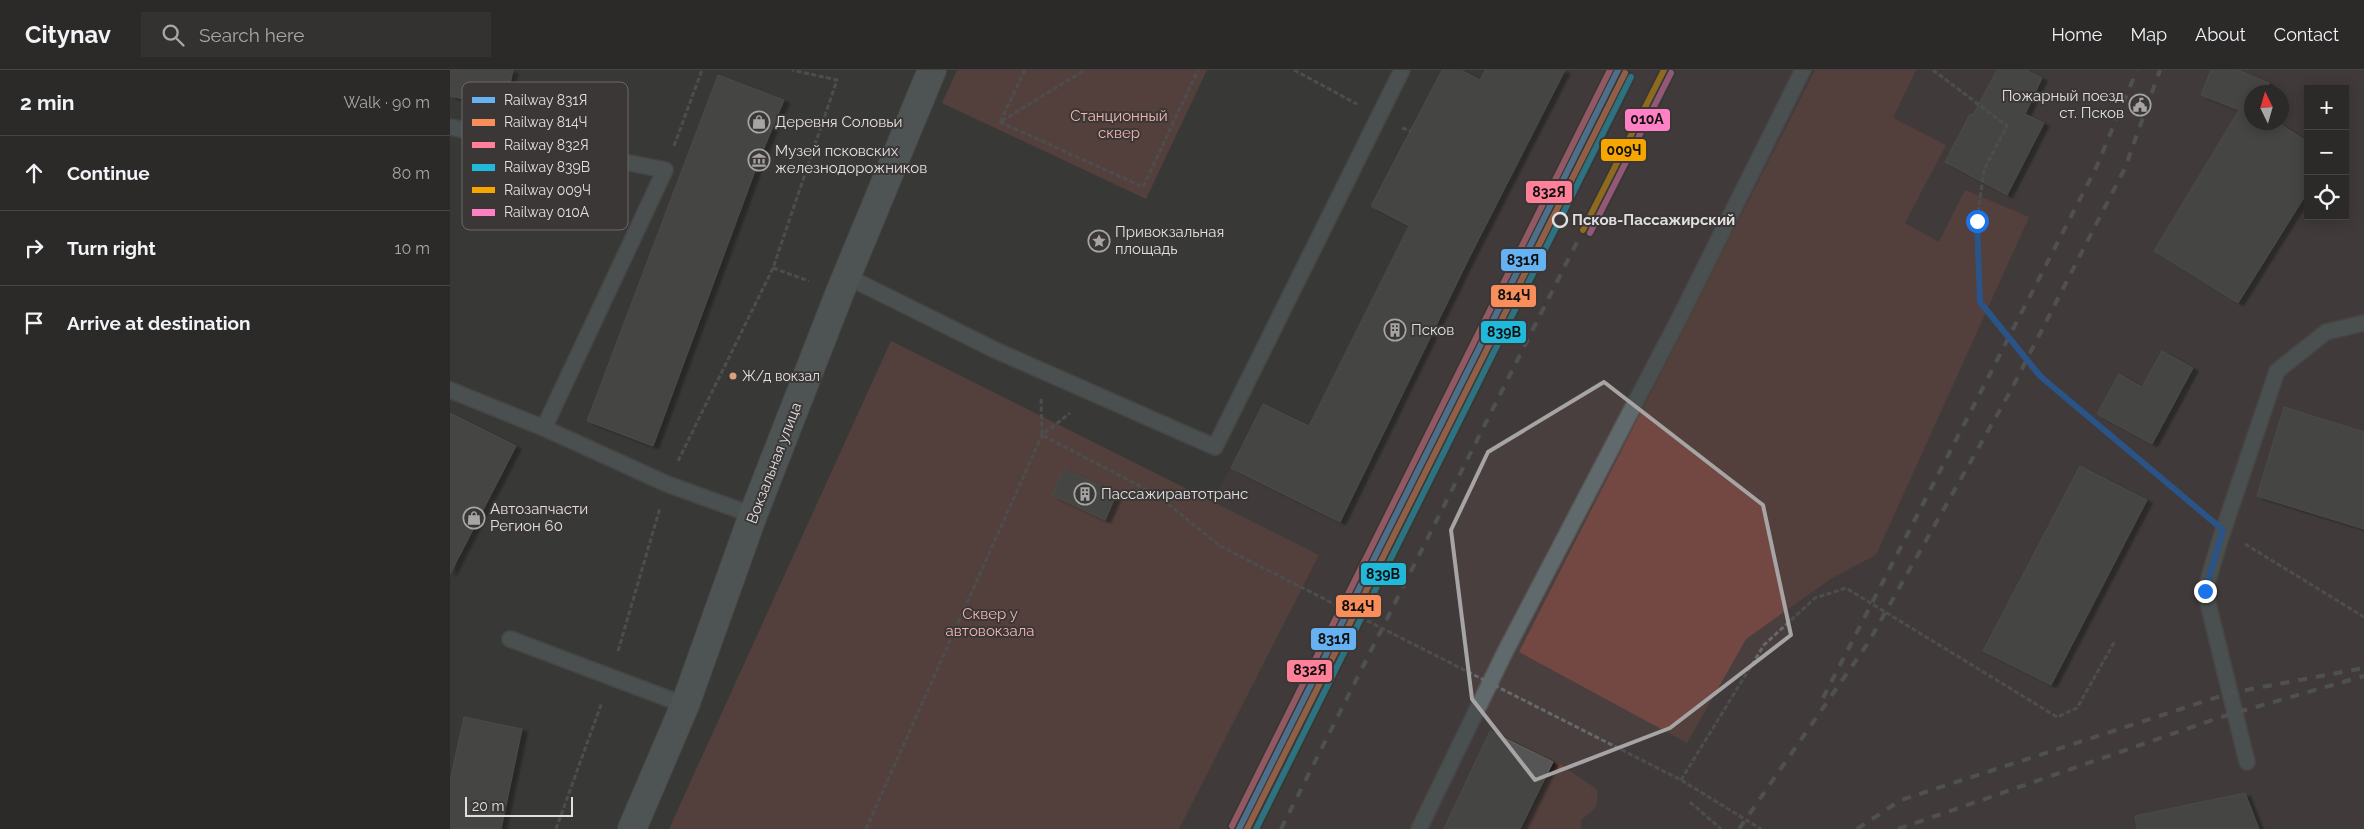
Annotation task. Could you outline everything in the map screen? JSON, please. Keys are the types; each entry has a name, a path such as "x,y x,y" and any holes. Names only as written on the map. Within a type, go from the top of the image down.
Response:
{"main road":[{"name":"Вокзальная улица","path":"632,829 685,705 754,515 846,276 932,70"}],"lane":[{"path":"846,276 995,350 1216,447 1402,70"},
{"path":"1419,829 1505,652 1679,319 1803,70"},
{"path":"544,428 665,170 628,163"},
{"path":"2247,762 2205,591 2223,530 2277,371 2326,332 2364,323"},
{"path":"450,390 544,428 666,484 754,515"},
{"path":"510,639 685,705"}],"path":[{"path":"665,170 702,70"},
{"path":"556,829 611,678 666,484 773,268 837,80 792,70"},
{"path":"1000,122 1025,70"},
{"path":"1000,122 1085,70"},
{"path":"1000,122 1143,187 1198,70"},
{"path":"1294,70 1379,116"},
{"path":"1933,70 2007,126 1984,170 1977,221 1980,302 2040,376 2223,530 2364,616"},
{"path":"866,829 1042,435 1075,408"},
{"path":"1042,435 1157,494 1220,546 1681,780 1761,829"},
{"path":"1681,780 1764,645 1815,598 1846,588 2057,717 2077,708 2115,641"},
{"path":"1690,802 1720,829"}],"highlighted area":[{"path":"1604,382 1763,505 1791,635 1670,728 1535,780 1472,699 1451,530 1488,452"}],"shaded area":[{"path":"1442,70 1461,70 1480,80 1485,70 2364,70 2364,829 1179,829 1319,555 1212,504 1263,404 1309,426 1409,226 1371,206"}],"green space":[{"name":"Станционный сквер","path":"957,70 1207,70 1146,199 942,103"},
{"path":"1815,70 1916,70 1893,118 1946,145 1905,223 1939,242 1965,190 2029,217 1876,555 1832,578 1746,639 1687,743 1519,652"},
{"name":"Сквер у автовокзала","path":"891,341 1319,555 1179,829 669,829"},
{"path":"1556,762 1597,789 1597,804 1581,820 1581,829 1523,829"}],"building":[{"path":"450,70 513,70 510,82 462,82 462,98 450,96"},
{"name":"Псков","path":"1442,70 1461,70 1480,80 1485,70 1565,70 1470,256 1340,522 1231,468 1263,404 1309,426 1409,226 1371,206"},
{"path":"1997,70 2026,70 2042,78 2025,114 2044,123 2007,195 1945,162 1970,114 1973,115"},
{"path":"2211,70 2238,70 2269,83 2268,85 2244,85 2244,130 2289,130 2304,139 2304,197 2238,303 2154,251 2239,110 2201,95"},
{"path":"718,75 784,100 759,160 653,446 587,421"},
{"path":"2162,351 2193,368 2152,444 2097,414 2119,374 2142,387"},
{"path":"2284,407 2364,432 2364,529 2257,496"},
{"path":"450,413 516,446 450,574"},
{"path":"2080,466 2147,500 2051,685 1983,651"},
{"name":"Пассажиравтотранс","path":"1064,469 1117,493 1105,520 1052,495"},
{"path":"464,717 522,729 501,829 450,829 450,781"},
{"path":"1490,731 1553,762 1520,829 1444,829"},
{"path":"2245,793 2259,829 2137,829 2135,816"}],"railway":[{"path":"1823,698 2096,168 2137,70"},
{"path":"1739,829 1868,643 2010,392 2125,168 2160,70"},
{"path":"1281,829 1583,230"},
{"path":"1857,829 1901,800 2230,693 2364,668"},
{"path":"1898,829 2221,717 2364,676"}],"rail line":[{"name":"832Я","path":"1232,826 1610,70"},
{"name":"831Я","path":"1239,829 1618,70"},
{"name":"009Ч","path":"1583,230 1664,70"},
{"name":"814Ч","path":"1247,829 1625,73"},
{"name":"010А","path":"1590,233 1671,73"},
{"name":"839В","path":"1256,829 1631,77"}],"place":[{"name":"Пожарный поезд ст. Псков","path":"2140,105"},
{"name":"Деревня Соловьи","path":"759,122"},
{"name":"Музей псковских железнодорожников","path":"759,160"},
{"name":"Псков-Пассажирский","path":"1560,220"},
{"name":"Привокзальная площадь","path":"1099,241"},
{"name":"Псков","path":"1395,330"},
{"name":"Ж/д вокзал","path":"733,376"},
{"name":"Пассажиравтотранс","path":"1085,494"},
{"name":"Автозапчасти Регион 60","path":"474,518"}],"route":[{"path":"1977,221 1980,302 2040,376 2159,474 2223,530 2205,591"}]}
